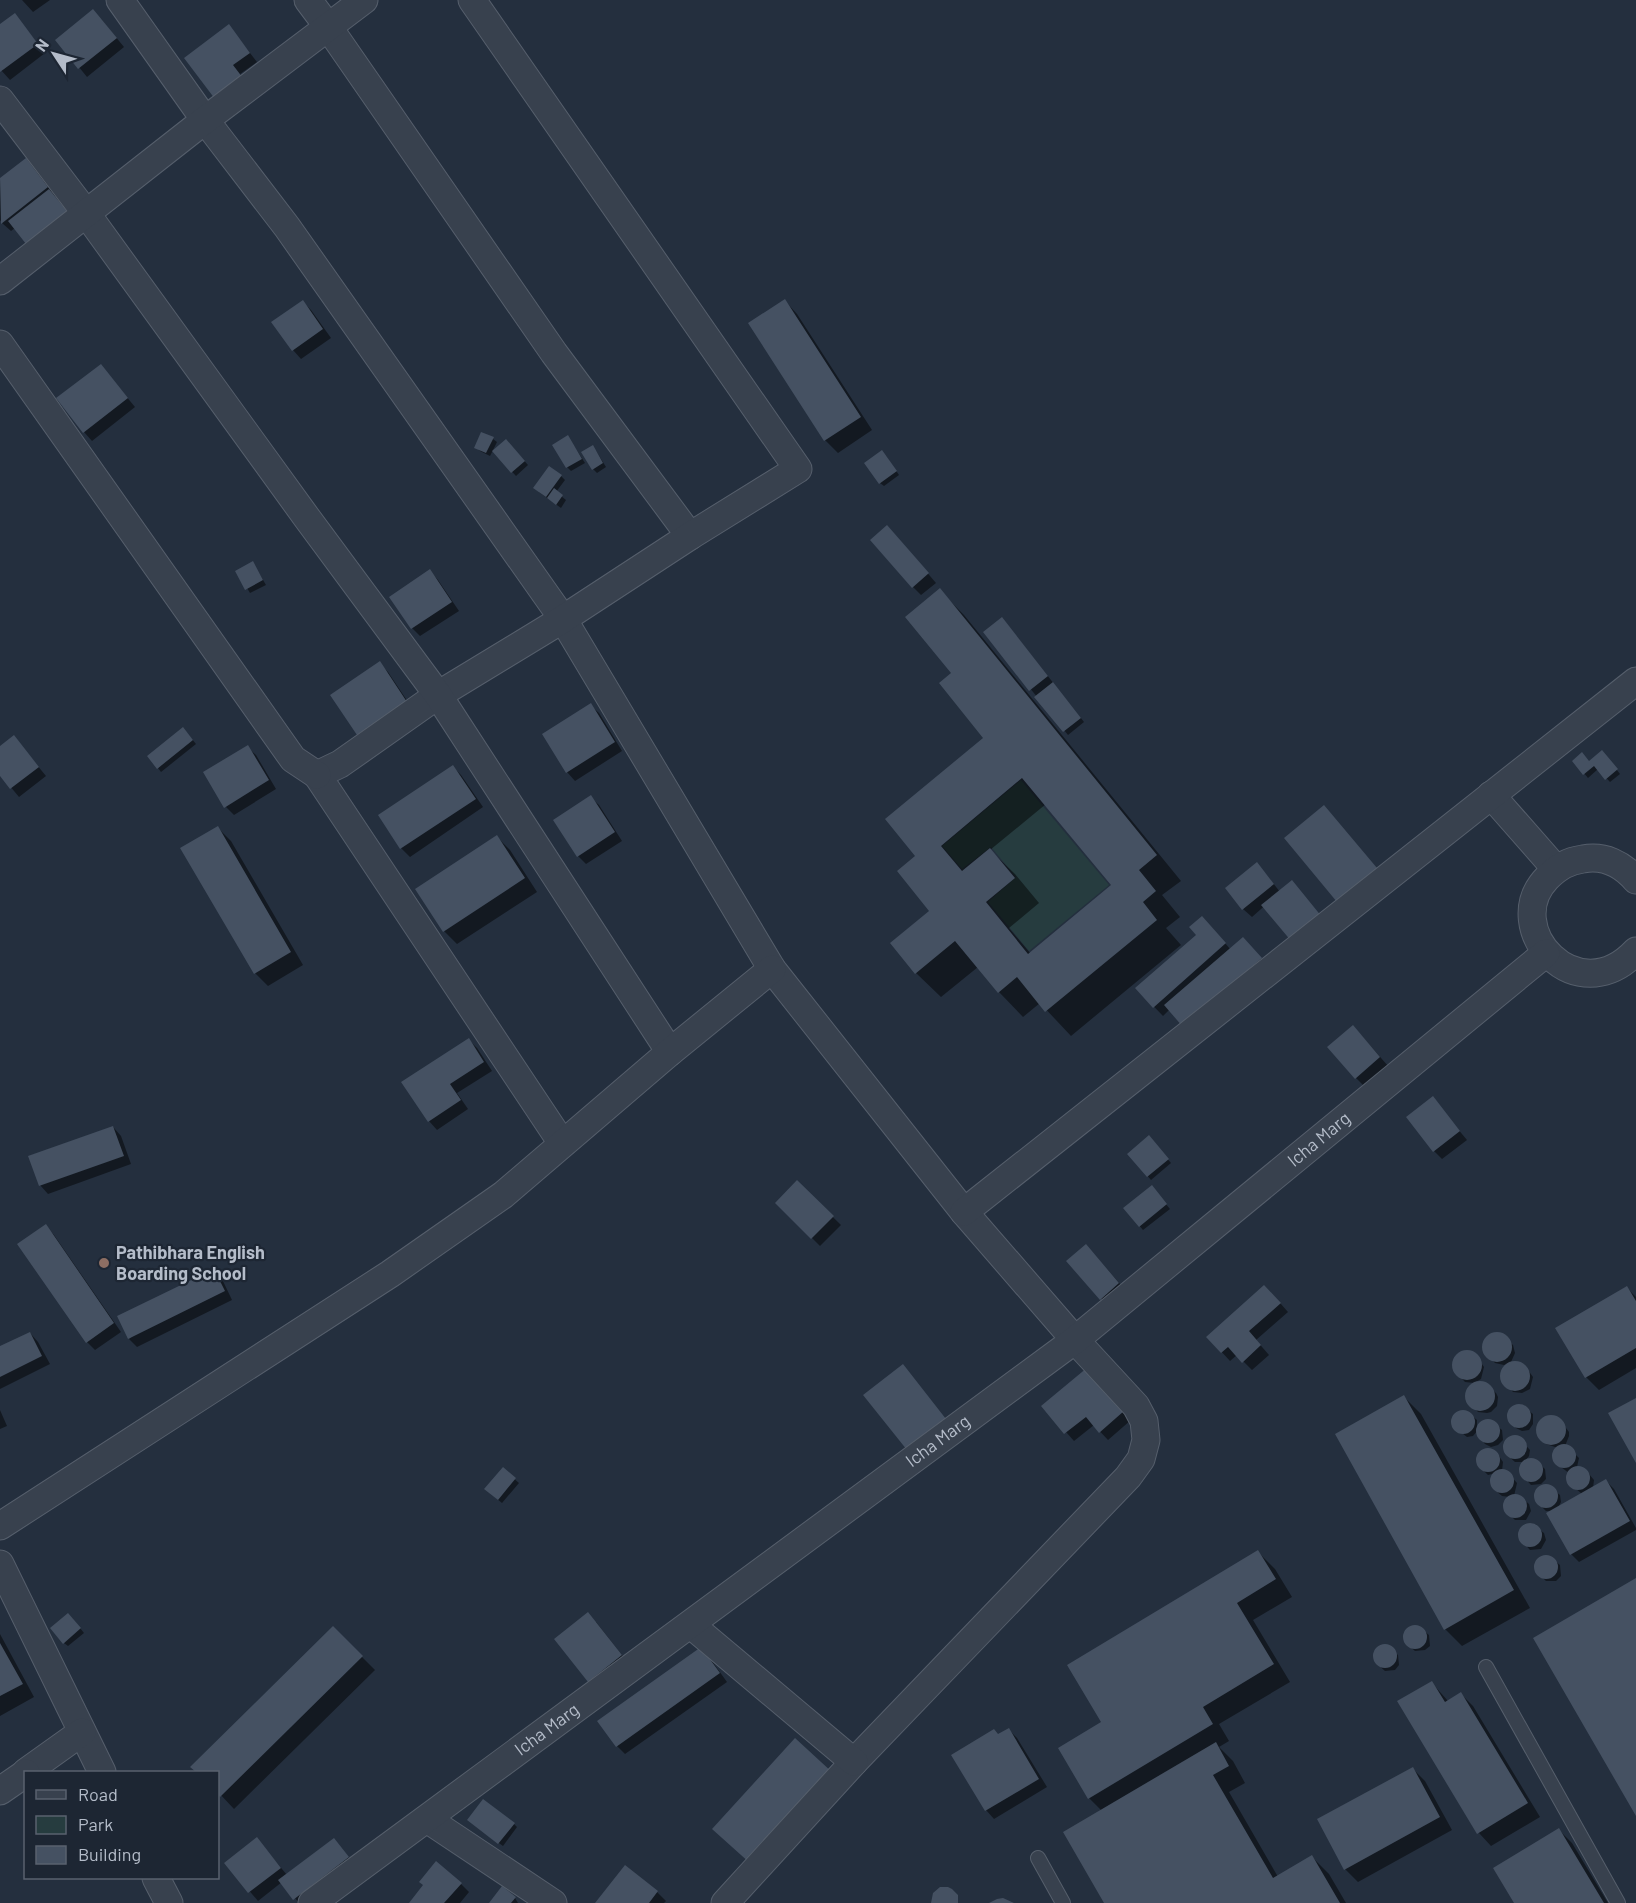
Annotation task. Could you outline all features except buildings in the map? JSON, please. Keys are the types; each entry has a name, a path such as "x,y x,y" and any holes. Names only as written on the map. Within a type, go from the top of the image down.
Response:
{"street":[{"path":"120,0 205,120 287,227 563,619 772,969 964,1212 1075,1340 1136,1406 1144,1421 1146,1440 1141,1460 1128,1477 854,1762 725,1903"},
{"path":"308,0 554,354 690,536"},
{"path":"0,281 205,120 364,0"},
{"path":"317,775 340,764 438,695 563,619 798,469 472,0"},
{"path":"0,100 86,213 438,695 670,1052"},
{"path":"0,344 293,759 317,775 562,1143"},
{"path":"964,1212 1636,681"},
{"path":"1491,795 1556,869"},
{"path":"1632,963 1605,972 1584,974 1563,967 1546,953 1537,938 1533,919 1535,900 1543,883 1556,869 1573,860 1592,857 1611,861 1628,870 1636,880"},
{"name":"Icha Marg","path":"312,1903 1075,1340 1546,953"},
{"path":"0,1526 390,1274 503,1195 670,1052 772,969"},
{"path":"0,1564 101,1771"},
{"path":"691,1625 854,1762"},
{"path":"29,1771 82,1732"},
{"path":"0,1791 24,1774"},
{"path":"427,1819 553,1903"},
{"path":"157,1879 169,1903"}],"lane":[{"path":"1486,1666 1618,1903"},
{"path":"1038,1858 1064,1903"}],"green space":[{"path":"1021,780 1109,885 1029,951 988,902 1016,877 991,847 962,869 942,846"}],"place":[{"name":"Pathibhara English Boarding School","path":"104,1263"}]}
